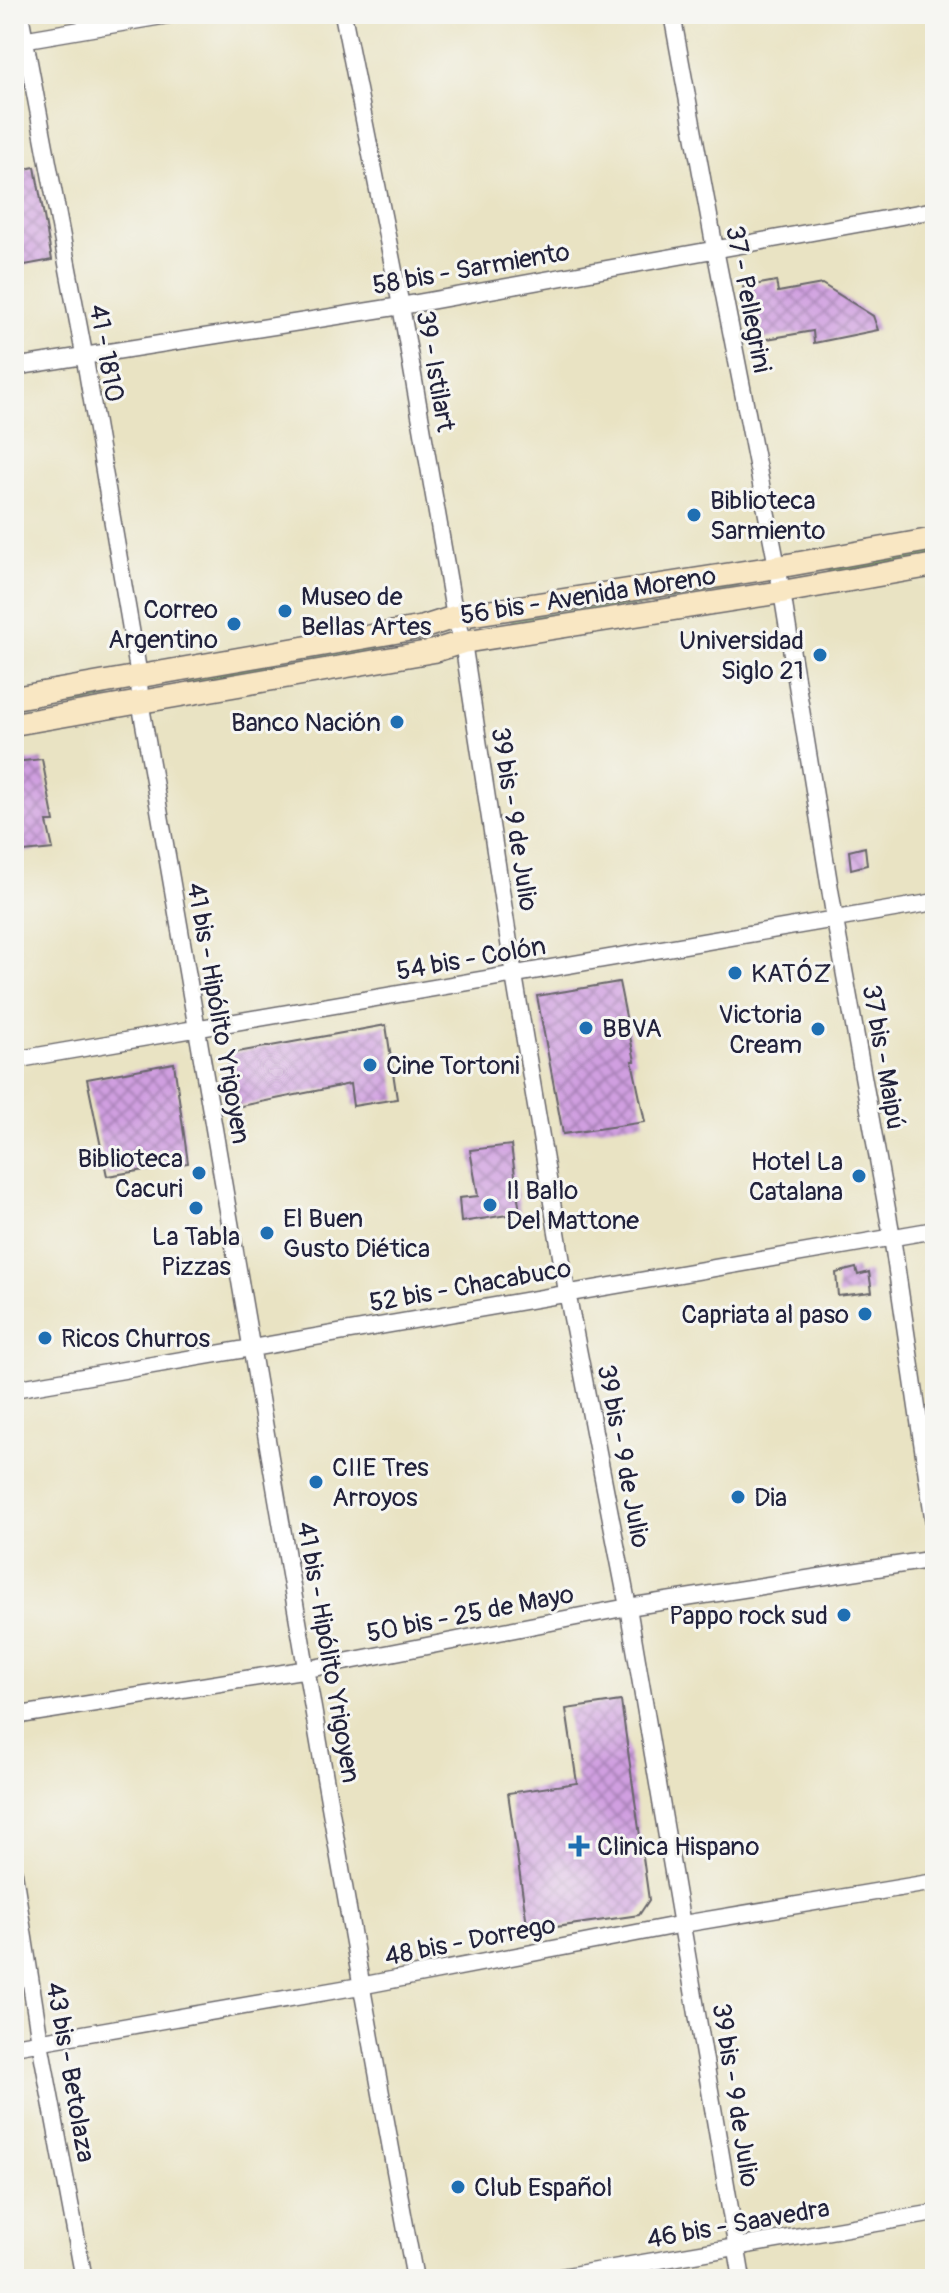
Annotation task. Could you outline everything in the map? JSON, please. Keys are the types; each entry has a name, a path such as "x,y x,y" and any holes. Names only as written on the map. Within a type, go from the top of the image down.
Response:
{"main road":[{"name":"56 bis - Avenida Moreno","path":"14,698 424,627 455,617 935,539"},
{"name":"56 bis - Avenida Moreno","path":"14,724 434,651 463,642 935,565"}],"street":[{"name":"41 - 1810","path":"20,14 19,40 84,354 139,676 140,701"},
{"path":"19,40 174,14"},
{"name":"39 - Istilart","path":"343,14 401,306 455,617 463,642"},
{"name":"37 - Pellegrini","path":"672,14 782,592"},
{"name":"58 bis - Sarmiento","path":"14,367 401,306 935,210"},
{"name":"37 bis - Maipú","path":"782,592 835,920 892,1237 935,1530"},
{"name":"39 bis - 9 de Julio","path":"463,642 567,1292 628,1607 742,2279"},
{"name":"41 bis - Hipólito Yrigoyen","path":"140,701 360,1986 415,2279"},
{"name":"54 bis - Colón","path":"14,1060 935,902"},
{"name":"52 bis - Chacabuco","path":"14,1389 935,1230"},
{"name":"50 bis - 25 de Mayo","path":"14,1716 308,1669 628,1607 935,1559"},
{"name":"43 bis - Betolaza","path":"14,1873 40,2042 84,2279"},
{"name":"48 bis - Dorrego","path":"14,2046 360,1986 683,1924 935,1882"},
{"name":"46 bis - Saavedra","path":"549,2279 935,2213"}],"green space":[{"path":"935,549 935,557 832,574 831,567"},
{"path":"738,581 739,589 512,627 511,620"},
{"path":"412,638 413,646 186,685 185,677"},
{"path":"109,692 110,699 14,716 14,708"}],"building":[{"path":"35,167 52,260 14,267 14,171"},
{"path":"776,281 778,292 822,284 873,316 878,330 814,343 813,331 755,341 743,287"},
{"path":"42,759 54,822 47,822 53,849 14,853 14,762"},
{"path":"865,847 867,865 851,869 849,851"},
{"path":"619,982 645,1122 563,1134 537,996"},
{"path":"386,1025 397,1099 353,1106 350,1084 236,1107 227,1054"},
{"path":"174,1063 188,1163 107,1176 87,1079"},
{"path":"511,1145 520,1213 461,1222 459,1198 478,1196 470,1150"},
{"path":"856,1268 858,1275 869,1272 872,1292 838,1296 836,1273"},
{"name":"Clinica Hispano","path":"621,1701 649,1900 639,1915 528,1931 508,1793 577,1783 566,1709"}],"place":[{"name":"Biblioteca Sarmiento","path":"694,515"},
{"name":"Museo de Bellas Artes","path":"285,611"},
{"name":"Correo Argentino","path":"234,624"},
{"name":"Universidad Siglo 21","path":"820,655"},
{"name":"Banco Nación","path":"397,722"},
{"name":"KATÓZ","path":"735,973"},
{"name":"BBVA","path":"586,1028"},
{"name":"Victoria Cream","path":"818,1029"},
{"name":"Cine Tortoni","path":"370,1065"},
{"name":"Biblioteca Cacuri","path":"199,1173"},
{"name":"Hotel La Catalana","path":"859,1176"},
{"name":"Il Ballo Del Mattone","path":"490,1205"},
{"name":"La Tabla Pizzas","path":"196,1208"},
{"name":"El Buen Gusto Diética","path":"267,1233"},
{"name":"Capriata al paso","path":"865,1314"},
{"name":"Ricos Churros","path":"45,1338"},
{"name":"CIIE Tres Arroyos","path":"316,1482"},
{"name":"Dia","path":"738,1497"},
{"name":"Pappo rock sud","path":"844,1615"},
{"name":"Clinica Hispano","path":"579,1846"},
{"name":"Club Español","path":"458,2187"}]}
